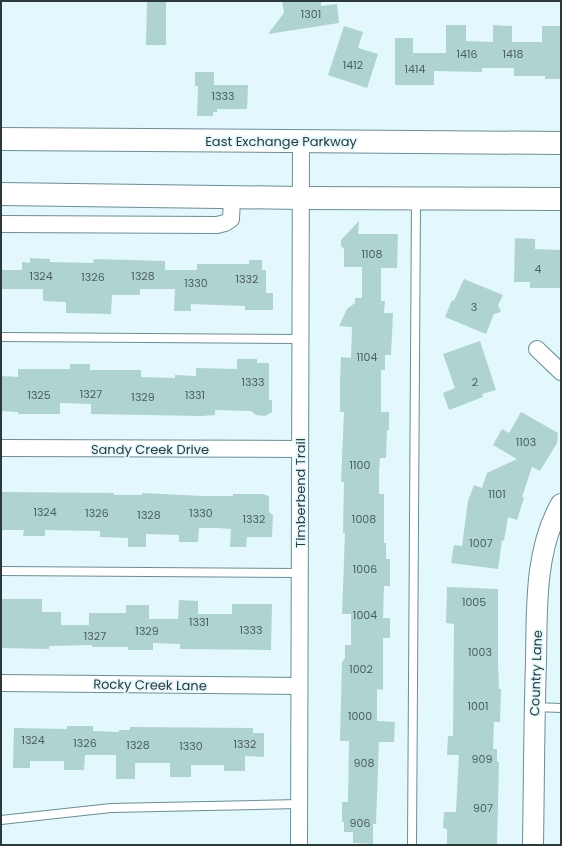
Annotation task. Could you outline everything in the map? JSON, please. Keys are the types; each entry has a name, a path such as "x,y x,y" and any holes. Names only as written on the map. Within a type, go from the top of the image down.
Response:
{"main road":[{"name":"East Exchange Parkway","path":"1,139 561,143"},
{"path":"1,194 232,198 561,199"}],"street":[{"name":"Timberbend Trail","path":"299,845 301,141"},
{"path":"1,224 217,225 225,224 231,219 232,198"},
{"path":"537,349 561,372"},
{"name":"Sandy Creek Drive","path":"1,448 300,449"},
{"name":"Country Lane","path":"533,845 534,707 538,600 542,560 550,530 561,504"},
{"name":"Rocky Creek Lane","path":"1,683 299,686"}],"lane":[{"path":"412,845 416,199"},
{"path":"1,337 300,339"},
{"path":"1,571 300,573"},
{"path":"534,707 561,708"},
{"path":"1,820 111,808 299,804"}],"building":[{"path":"147,1 166,1 166,45 146,45"},
{"path":"282,1 321,1 321,6 337,4 339,23 268,34 284,13"},
{"path":"446,25 466,25 466,41 493,42 493,25 512,26 512,42 542,42 542,26 561,26 561,79 545,79 545,76 514,76 514,68 482,68 482,72 434,71 434,85 395,85 395,38 413,38 413,53 446,53"},
{"path":"344,26 363,32 358,48 378,54 367,88 328,75"},
{"path":"195,72 214,72 214,85 248,85 247,109 217,109 217,112 213,112 213,116 197,116 198,86 195,86"},
{"path":"359,221 358,234 398,234 397,268 381,268 381,301 385,301 384,313 393,313 391,355 385,355 385,370 381,370 381,412 389,412 389,430 387,430 386,458 380,458 379,471 379,494 384,494 384,543 386,543 386,559 390,559 390,586 384,586 383,618 390,618 390,638 383,638 383,690 377,689 377,721 395,722 394,742 379,742 376,824 373,824 373,844 353,843 353,832 344,832 344,822 342,822 342,802 348,802 349,741 340,741 342,662 345,658 345,645 351,645 351,614 342,614 345,533 343,533 344,482 341,482 344,412 340,412 340,380 341,357 351,358 352,327 339,326 347,309 355,303 355,298 362,298 362,267 344,267 344,249 341,246 341,240"},
{"path":"515,238 535,239 535,249 561,250 561,288 530,288 530,282 514,282"},
{"path":"30,258 50,259 50,262 93,263 94,259 165,261 165,270 197,270 197,264 249,264 249,260 262,260 262,270 266,270 266,293 273,293 273,310 245,310 245,306 191,304 191,311 174,311 175,289 140,289 140,295 112,295 111,314 66,313 66,302 43,301 43,289 1,289 1,270 22,270 22,262 30,263"},
{"path":"464,279 503,295 498,305 501,312 494,314 486,334 445,317 452,300 454,301"},
{"path":"480,341 496,390 482,394 483,397 449,410 443,393 455,388 443,354"},
{"path":"237,359 257,359 257,363 269,363 269,400 272,400 272,412 265,416 256,415 251,411 215,410 215,415 201,416 91,414 91,404 60,403 60,414 18,414 18,412 1,411 1,376 18,377 18,369 70,369 70,364 90,364 90,370 141,370 141,377 175,378 175,375 196,376 196,368 237,369"},
{"path":"521,412 558,433 557,443 540,471 532,467 522,497 524,498 517,520 508,517 504,541 502,540 498,569 451,563 454,545 462,546 468,501 474,485 482,488 487,473 517,459 493,445 502,429 509,433"},
{"path":"1,492 114,493 114,495 142,495 142,493 203,496 262,494 269,496 269,512 273,515 272,537 247,537 246,547 230,547 231,529 199,528 198,542 179,542 179,535 146,534 146,547 128,547 128,538 100,537 100,531 45,530 45,536 23,536 24,530 1,530"},
{"path":"447,587 498,589 498,663 499,689 501,689 500,722 494,722 493,749 497,749 497,762 499,762 497,845 447,845 447,829 443,828 444,812 456,812 459,755 447,755 448,736 453,736 454,624 446,623"},
{"path":"1,599 42,599 42,612 61,612 61,625 89,625 89,613 126,613 126,605 149,605 149,619 178,619 179,600 198,601 198,614 232,614 232,604 272,604 271,650 180,649 180,644 153,643 153,650 128,650 128,647 92,647 92,645 49,646 49,649 1,648"},
{"path":"67,726 93,726 93,731 119,732 119,730 130,730 130,727 253,728 253,733 264,733 264,757 245,756 245,771 224,771 224,765 191,765 191,777 170,777 170,763 135,763 135,779 116,779 116,755 85,755 84,770 64,770 64,761 30,761 30,768 13,768 14,728 67,729"}]}
